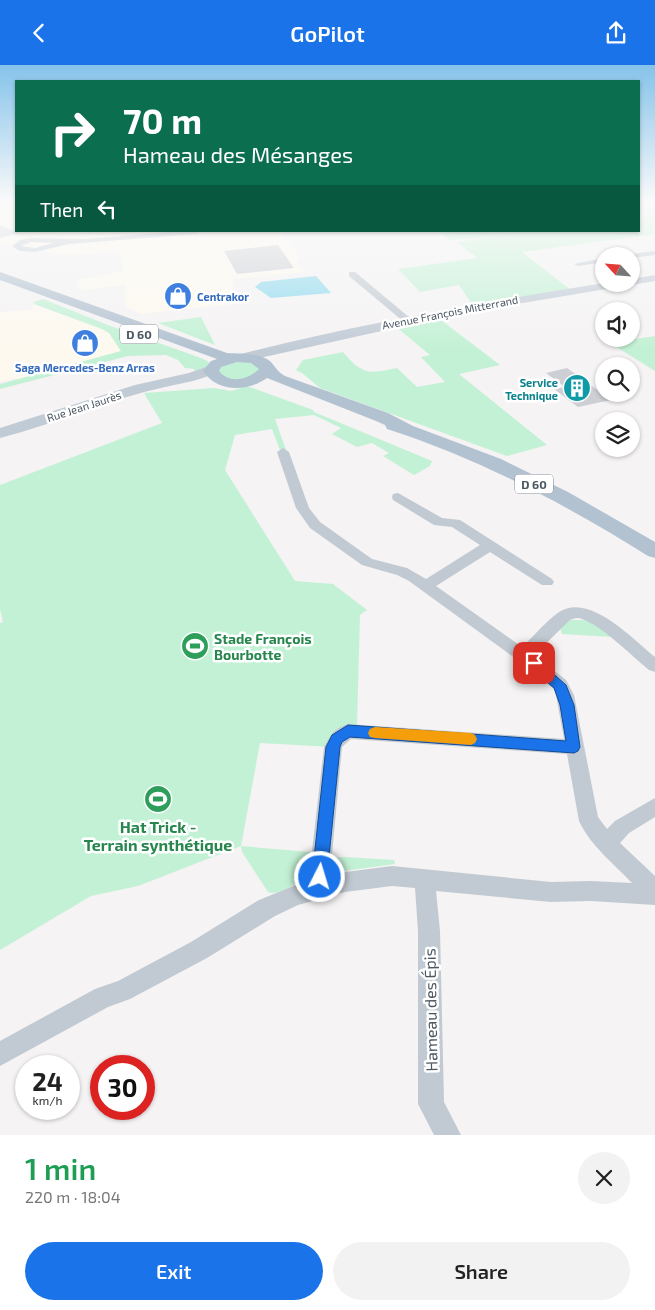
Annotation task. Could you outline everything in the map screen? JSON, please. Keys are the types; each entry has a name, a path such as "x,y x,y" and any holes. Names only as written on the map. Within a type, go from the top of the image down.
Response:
{"main road":[{"name":"D 60","path":"4,275 214,353 241,358"},
{"name":"D 60","path":"4,275 106,322 206,357 216,371"},
{"path":"640,280 655,278"},
{"name":"Avenue François Mitterrand","path":"241,358 407,320 516,299 595,287"},
{"path":"216,371 236,383 252,381 262,376 268,357 283,349"},
{"path":"216,371 241,358 265,367"},
{"name":"D 60","path":"265,367 280,379 382,417 475,456 550,491 655,551"},
{"name":"Rue Jean Jaurès","path":"0,433 140,388 216,371"},
{"name":"D 60","path":"252,381 266,383 407,429"}],"street":[{"path":"640,255 655,253"},
{"path":"578,263 595,261"},
{"path":"352,274 407,320"},
{"path":"284,452 304,508 315,525 368,562 402,571 420,582 544,671 560,685 567,705 589,821 607,844 655,891"},
{"path":"398,497 439,522 455,523 547,583"},
{"path":"420,582 490,545"},
{"path":"523,656 565,616 574,612 587,614 604,625 655,666"},
{"path":"324,887 320,877 333,747 337,739 348,731 574,747"},
{"path":"607,844 622,827 655,807"},
{"path":"0,1054 103,997 122,991 199,950 267,908 296,895 345,881 392,876 551,892 591,891 655,895"},
{"name":"Hameau des Épis","path":"425,880 429,931 431,1104 448,1135"}],"shaded area":[{"path":"15,251 35,251 17,253"},
{"path":"46,251 295,251 300,258 295,260 304,272 234,279 232,283 234,289 232,290 239,298 234,304 141,314 125,306 126,285 84,290 77,286 79,280 124,271 119,251 69,255 54,254"},
{"path":"34,304 102,329 109,333 121,351 26,378 0,382 0,312 31,310"}],"green space":[{"path":"468,251 530,251 522,252 572,291 474,307 459,285 420,292 398,269 477,258"},
{"path":"43,299 108,325 201,358 209,362 209,366 196,374 194,369 185,368 178,360 166,355 128,356 0,389 0,384 121,351 109,333 102,329 34,304 34,302"},
{"path":"201,317 215,345 158,323"},
{"path":"437,317 500,365 459,374 547,445 507,456 320,388 296,370 303,360 343,352 361,369 367,371 373,372 397,368 417,387 445,382 421,357 430,355 395,326"},
{"path":"655,336 655,371 640,362 640,357 632,357 616,347 640,347 640,338"},
{"path":"234,360 257,363 261,372 241,380 223,378 217,369 219,366"},
{"name":"Stade François Bourbotte","path":"247,386 313,410 432,461 430,466 414,475 383,456 389,453 372,443 357,447 332,434 341,428 314,415 275,419 286,450 280,450 272,429 235,435 225,470 295,581 333,584 367,610 360,615 357,725 333,747 260,743 241,846 138,886 91,896 0,950 0,623 3,622 0,609 0,485 162,423 144,393 214,388 231,391"},
{"path":"569,620 589,620 613,637 562,634 560,627"},
{"path":"241,846 310,852 310,859 306,871 300,880 290,887 273,893 268,892 242,852"},
{"path":"331,858 394,860 395,864 344,871 335,869"}],"water":[{"path":"316,276 331,293 271,298 255,287 261,282"}],"building":[{"path":"224,251 282,251 294,268 237,274"},
{"name":"Service Technique","path":"567,368 595,388 595,402 602,402 578,407 554,389 565,387 546,373"}],"slow traffic":[{"path":"375,733 471,739"}],"place":[{"name":"Centrakor","path":"178,296"},
{"name":"Saga Mercedes-Benz Arras","path":"85,343"},
{"name":"Service Technique","path":"577,388"},
{"name":"Stade François Bourbotte","path":"195,646"},
{"name":"Hat Trick - Terrain synthétique","path":"158,799"}],"route":[{"path":"320,877 333,747 342,734 348,731 574,747 567,705 560,685 534,663"}]}
